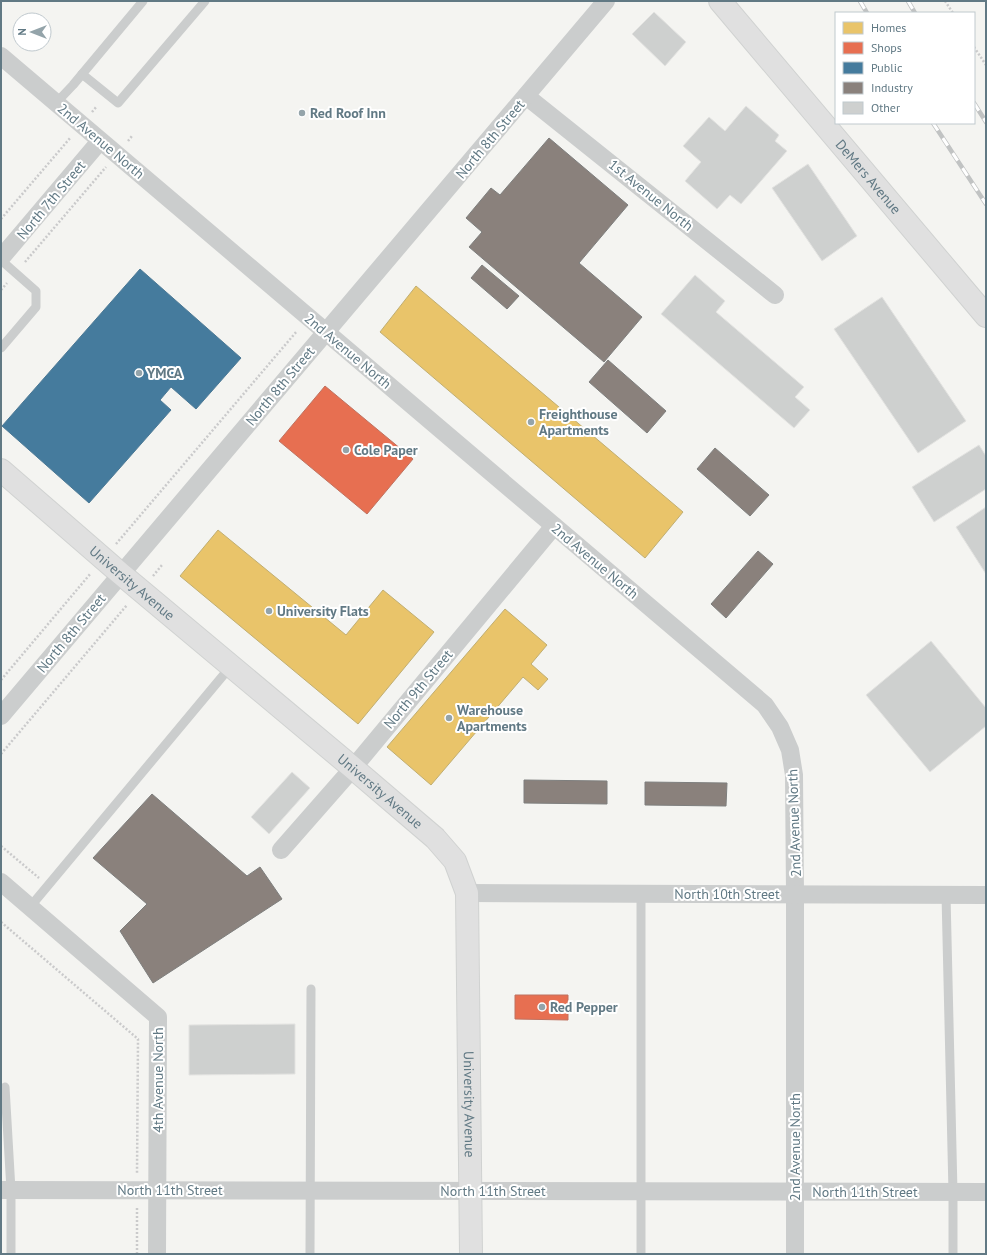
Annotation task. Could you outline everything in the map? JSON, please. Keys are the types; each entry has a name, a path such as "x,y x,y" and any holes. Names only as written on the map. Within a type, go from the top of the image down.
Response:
{"street":[{"name":"North 8th Street","path":"1,716 606,1"},
{"name":"DeMers Avenue","path":"720,1 986,316"},
{"name":"2nd Avenue North","path":"1,56 765,705 780,727 790,750 794,775 795,1254"},
{"name":"1st Avenue North","path":"526,96 775,295"},
{"name":"North 7th Street","path":"1,259 100,141"},
{"name":"University Avenue","path":"4,478 104,559 353,768 435,838 455,861 468,893 471,1254"},
{"name":"North 9th Street","path":"281,850 353,768 554,526"},
{"name":"4th Avenue North","path":"1,882 158,1017 157,1254"},
{"name":"North 10th Street","path":"468,893 986,895"},
{"name":"North 11th Street","path":"6,1190 986,1192"}],"lane":[{"path":"56,103 143,1"},
{"path":"82,74 118,103 205,1"},
{"path":"1,259 36,291 36,307 1,348"},
{"path":"30,907 231,666"},
{"path":"640,1254 641,894"},
{"path":"946,895 953,1192 952,1254"},
{"path":"310,1254 311,989"},
{"path":"5,1087 6,1190 11,1254"}],"path":[{"path":"945,1 952,12"},
{"path":"975,48 986,65"},
{"path":"1,219 97,106"},
{"path":"1,290 132,136"},
{"path":"1,680 309,317"},
{"path":"1,754 162,565"},
{"path":"1,846 48,885"},
{"path":"1,922 138,1038 137,1254"}],"building: Homes":[{"name":"Freighthouse Apartments","path":"416,286 683,512 645,558 380,332"},
{"name":"University Flats","path":"218,530 346,635 383,590 434,632 358,724 180,576"},
{"name":"Warehouse Apartments","path":"505,609 547,645 531,664 548,679 538,690 523,677 431,785 387,747"}],"building: Shops":[{"name":"Cole Paper","path":"325,386 413,459 367,514 279,441"},
{"name":"Red Pepper","path":"515,995 568,995 568,1020 515,1019"}],"building: Public":[{"name":"YMCA","path":"140,269 241,358 196,409 171,387 160,400 171,410 89,503 2,426"}],"building: Industry":[{"path":"549,138 628,205 579,263 642,317 604,362 469,247 482,232 466,218 491,188 500,195"},
{"path":"482,265 519,296 507,309 471,278"},
{"path":"608,360 666,411 647,433 589,382"},
{"path":"715,448 769,495 750,516 697,469"},
{"path":"758,551 773,564 726,618 711,604"},
{"path":"524,780 607,781 607,804 524,803"},
{"path":"645,782 727,783 726,806 645,805"},
{"path":"152,794 247,876 260,867 282,899 153,983 120,931 147,904 93,858"}],"building: Other":[{"path":"654,12 686,42 665,66 632,34"},
{"path":"746,106 779,135 775,141 787,151 741,204 730,195 717,209 685,181 701,162 683,146 709,117 725,131"},
{"path":"808,164 857,236 822,261 772,188"},
{"path":"695,275 725,301 716,312 804,387 795,397 810,410 794,428 661,314"},
{"path":"882,297 966,421 918,453 834,329"},
{"path":"979,445 986,456 986,489 934,522 912,487"},
{"path":"986,507 986,574 956,527"},
{"path":"931,641 986,708 986,726 930,772 866,695"},
{"path":"292,772 310,788 269,834 251,817"},
{"path":"295,1024 295,1074 189,1075 189,1025"}],"railway":[{"path":"860,1 866,12"},
{"path":"908,1 914,12"},
{"path":"975,105 986,122"},
{"path":"934,124 986,204"}],"place":[{"name":"Red Roof Inn","path":"302,113"},
{"name":"YMCA","path":"139,373"},
{"name":"Freighthouse Apartments","path":"531,422"},
{"name":"Cole Paper","path":"346,450"},
{"name":"University Flats","path":"269,611"},
{"name":"Warehouse Apartments","path":"449,718"},
{"name":"Red Pepper","path":"542,1007"}]}
